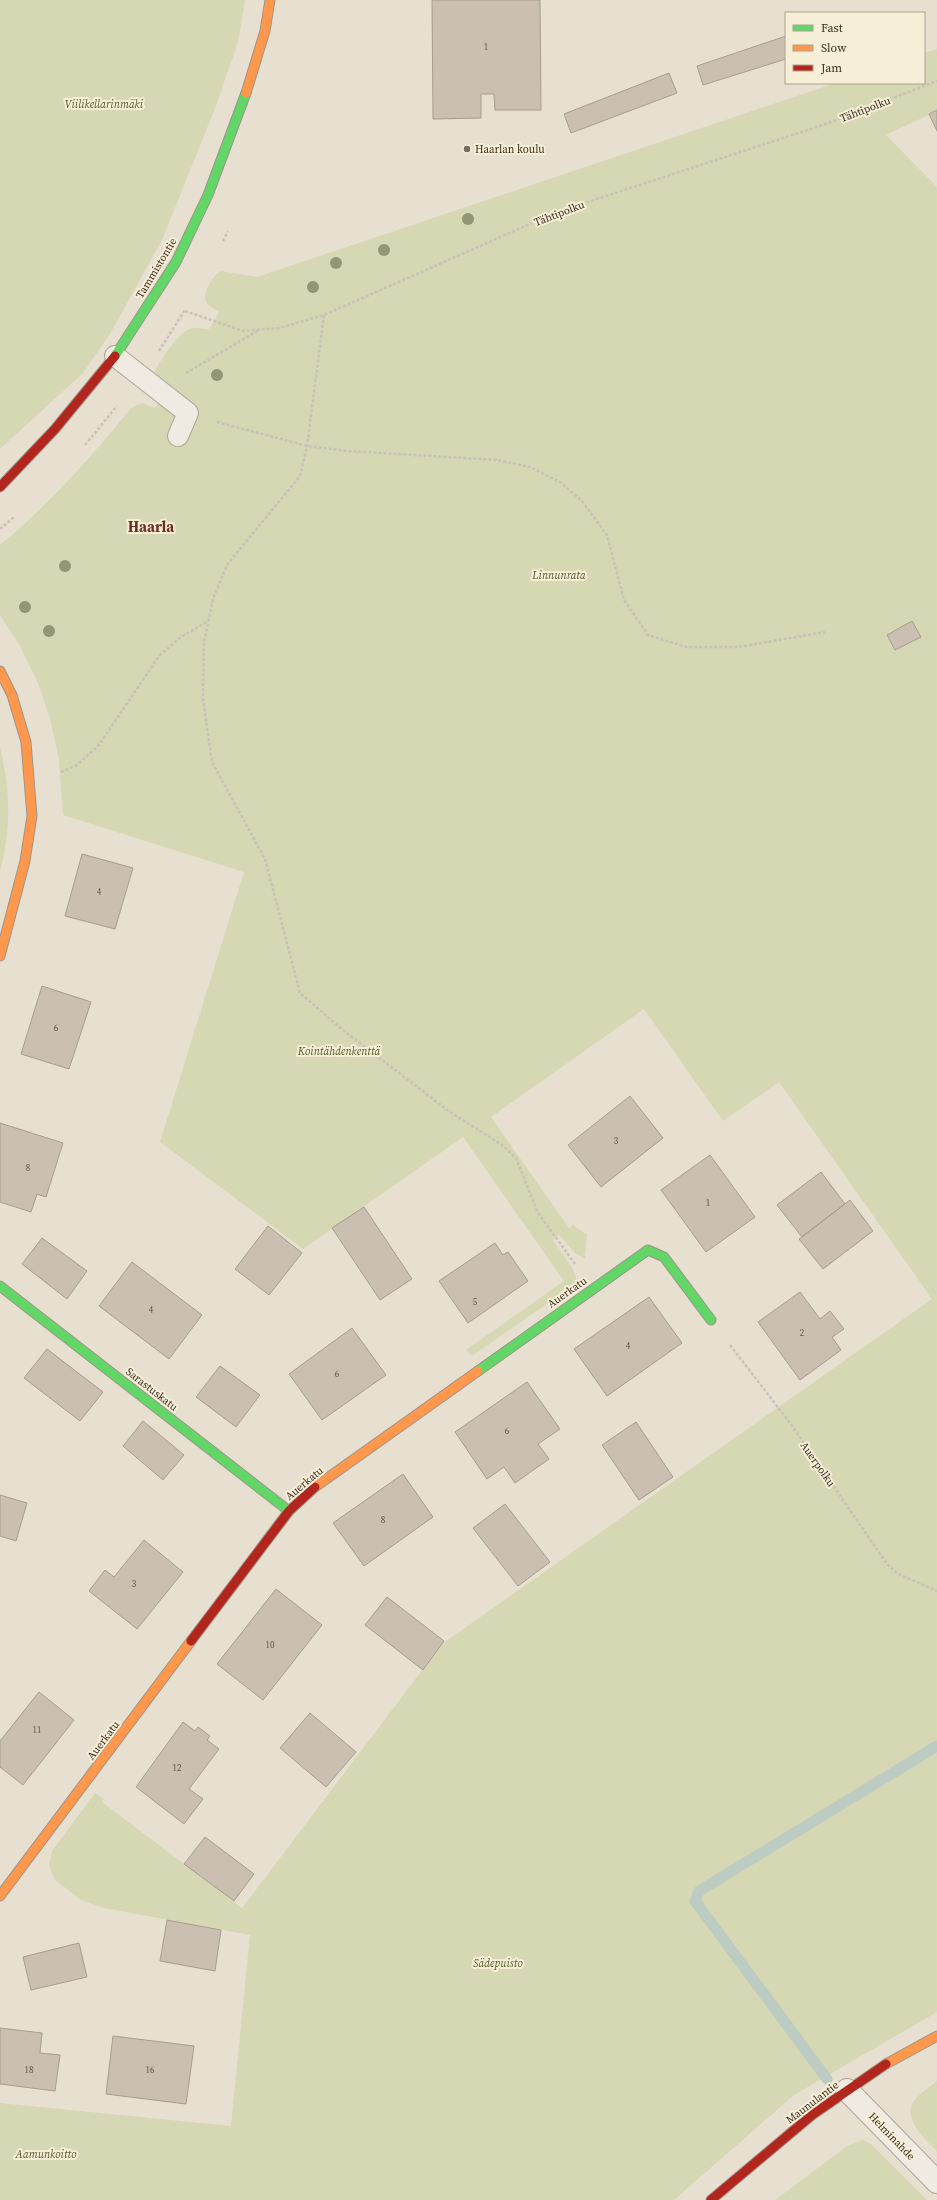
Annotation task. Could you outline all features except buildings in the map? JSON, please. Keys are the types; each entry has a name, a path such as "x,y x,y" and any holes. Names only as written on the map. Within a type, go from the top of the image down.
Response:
{"street":[{"name":"Tammistontie","path":"0,487 55,429 115,356 176,262 208,195 242,106 265,31 270,0"},
{"path":"0,671 12,695 26,742 32,816 25,861 0,956"},
{"name":"Auerkatu","path":"0,1896 289,1511 308,1492 648,1250 664,1256 711,1320"},
{"name":"Sarastuskatu","path":"0,1286 289,1511"},
{"name":"Maunulantie","path":"711,2200 812,2115 879,2068 937,2036"},
{"name":"Helminahde","path":"847,2090 937,2182"}],"lane":[{"path":"115,356 188,413 178,436"}],"path":[{"name":"Tähtipolku","path":"185,311 243,331 279,328 324,315 557,212 823,125 937,81"},
{"path":"324,315 307,446 300,476 226,565 213,599 204,642 203,699 212,762 265,859 300,993 344,1031 450,1112 502,1145 516,1158 538,1213 555,1238 594,1288"},
{"path":"158,389 260,330"},
{"path":"188,413 236,429 307,446 348,451 497,460 530,467 560,482 582,501 607,536 624,600 648,635 686,647 738,647 825,632"},
{"path":"56,774 77,765 99,745 160,656 181,637 209,621"},
{"name":"Auerpolku","path":"711,1320 790,1423 887,1564 898,1574 937,1591"}],"green space":[{"name":"Viilikellarinmäki","path":"0,0 245,0 238,42 214,111 162,240 110,334 83,373 0,449"},
{"path":"937,49 937,111 886,135 937,187 937,2012 794,2095 674,2200 0,2200 0,2103 231,2126 250,1935 104,1908 81,1900 55,1880 49,1866 52,1851 95,1793 104,1799 102,1802 242,1908 442,1644 932,1299 779,1082 723,1121 644,1009 491,1117 569,1228 573,1225 587,1235 585,1258 576,1254 559,1235 553,1240 573,1269 578,1282 472,1356 466,1350 564,1281 463,1137 303,1249 160,1142 244,872 63,815 59,761 51,722 38,683 20,646 0,615 0,545 36,514 69,480 131,408 142,403 155,408 168,390 158,380 154,373 165,354 182,334 193,328 209,329 219,312 207,304 205,298 209,284 221,271 257,277 833,84 925,84 925,53"},
{"path":"0,748 4,764 8,795 8,825 4,856 0,872"},
{"path":"937,2081 937,2151 915,2126 910,2111 912,2104 917,2097"},
{"path":"863,2140 871,2144 927,2200 775,2200 847,2146"}],"waterway":[{"path":"827,2079 695,1901 699,1891 937,1746"}],"traffic: fast":[{"path":"115,356 176,262 208,195 246,93"},
{"path":"478,1371 648,1250 664,1257 711,1320"},
{"path":"0,1286 289,1511"}],"traffic: slow":[{"path":"246,93 265,31 270,0"},
{"path":"0,671 12,695 26,742 32,816 25,861 0,956"},
{"path":"315,1487 478,1371"},
{"path":"0,1896 191,1641"},
{"path":"886,2064 937,2036"}],"traffic: jam":[{"path":"0,487 55,429 115,356"},
{"path":"191,1641 289,1511 315,1487"},
{"path":"711,2200 812,2115 886,2064"}],"place":[{"name":"Haarlan koulu","path":"467,149"}],"district":[{"name":"Haarla","path":"151,527"}],"park label":[{"name":"Linnunrata","path":"559,575"},
{"name":"Kointähdenkenttä","path":"339,1051"},
{"name":"Sädepuisto","path":"498,1963"},
{"name":"Aamunkoitto","path":"46,2154"}]}
